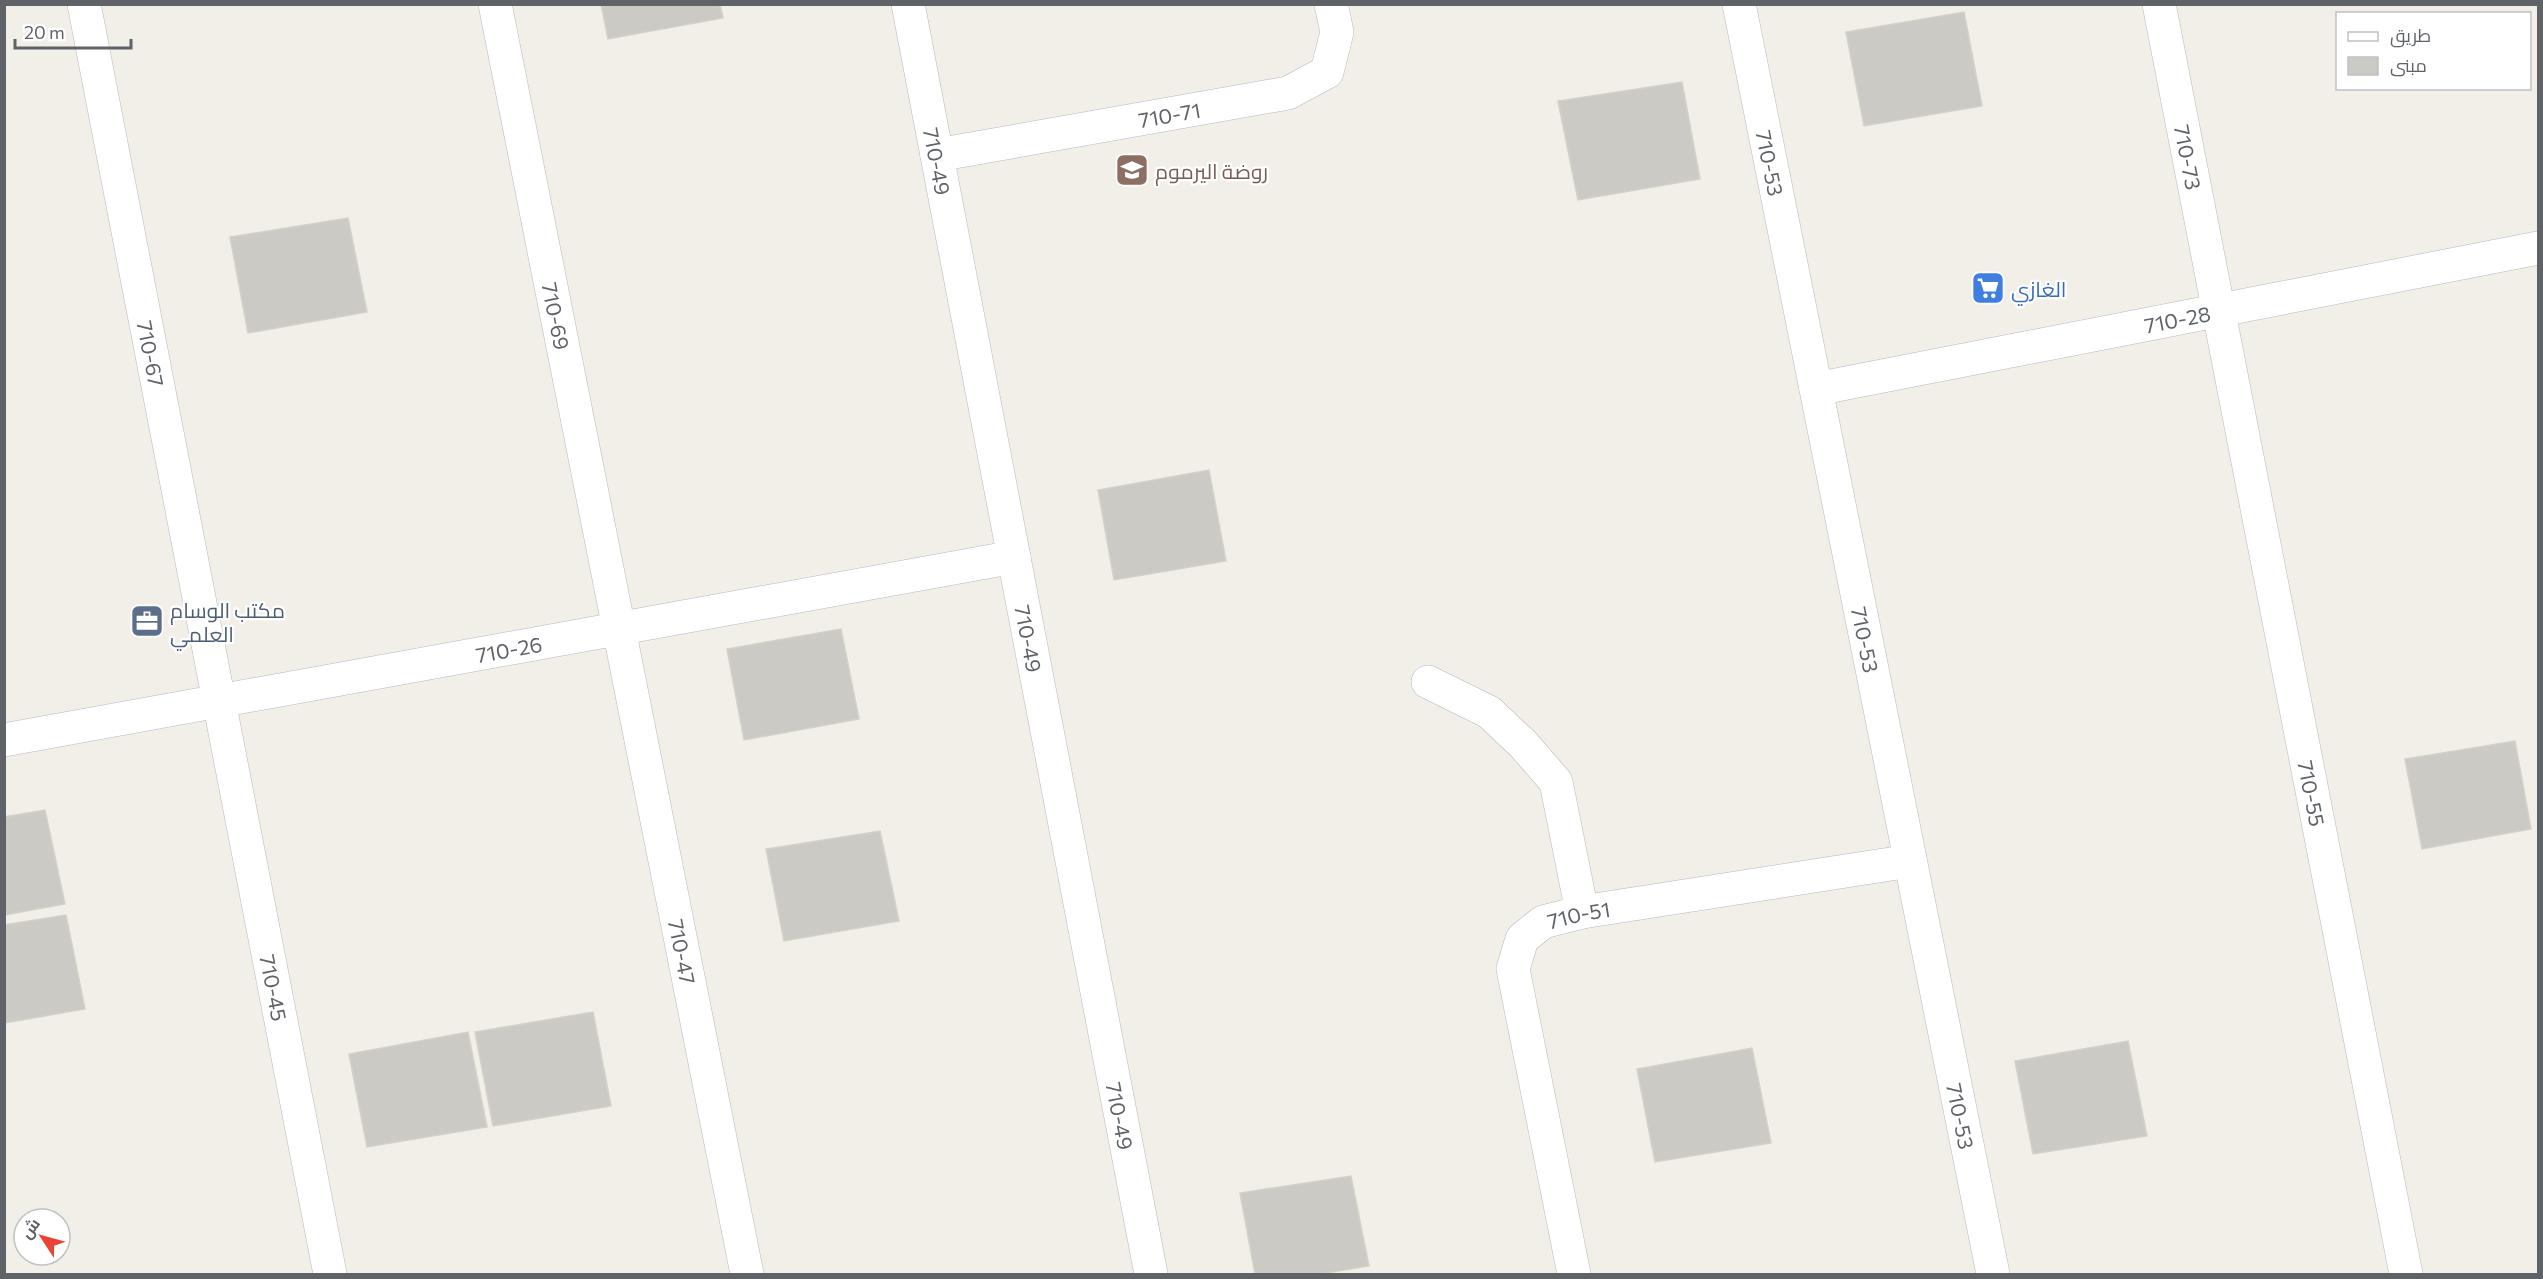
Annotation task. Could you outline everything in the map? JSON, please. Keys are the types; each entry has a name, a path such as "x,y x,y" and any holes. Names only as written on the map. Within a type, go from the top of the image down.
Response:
{"street":[{"name":"710-67","path":"84,4 219,702"},
{"name":"710-69","path":"495,4 618,629"},
{"name":"710-49","path":"908,4 1151,1275"},
{"name":"710-71","path":"937,155 1288,93 1327,72 1337,32 1331,4"},
{"name":"710-53","path":"1739,4 1993,1275"},
{"name":"710-73","path":"2159,4 2218,310"},
{"name":"710-28","path":"1816,389 2538,248"},
{"name":"710-55","path":"2218,310 2406,1275"},
{"name":"710-26","path":"4,740 1014,557"},
{"name":"710-47","path":"618,629 747,1275"},
{"path":"1428,682 1489,712 1523,744 1556,782 1582,912"},
{"name":"710-45","path":"219,702 330,1275"},
{"name":"710-51","path":"1574,1275 1513,969 1522,939 1543,922 1582,912 1910,861"}],"building":[{"path":"601,4 720,4 723,18 608,39"},
{"path":"1964,12 1982,106 1864,126 1846,32"},
{"path":"1682,82 1700,179 1578,200 1558,101"},
{"path":"348,218 367,312 248,333 230,237"},
{"path":"1209,470 1226,561 1114,580 1098,490"},
{"path":"841,629 859,719 744,740 727,649"},
{"path":"2515,741 2531,829 2422,849 2405,759"},
{"path":"45,810 65,904 4,915 4,817"},
{"path":"880,831 899,921 784,941 766,849"},
{"path":"66,915 85,1009 4,1023 4,925"},
{"path":"593,1012 611,1106 493,1126 475,1032"},
{"path":"468,1032 487,1127 367,1147 349,1054"},
{"path":"2128,1041 2147,1136 2033,1154 2015,1061"},
{"path":"1752,1048 1771,1143 1655,1162 1637,1069"},
{"path":"1351,1176 1369,1266 1319,1274 1255,1274 1240,1193"}],"place":[{"name":"روضة اليرموم","path":"1132,170"},
{"name":"الغازي","path":"1988,288"},
{"name":"مكتب الوسام العلمي","path":"147,621"}]}
